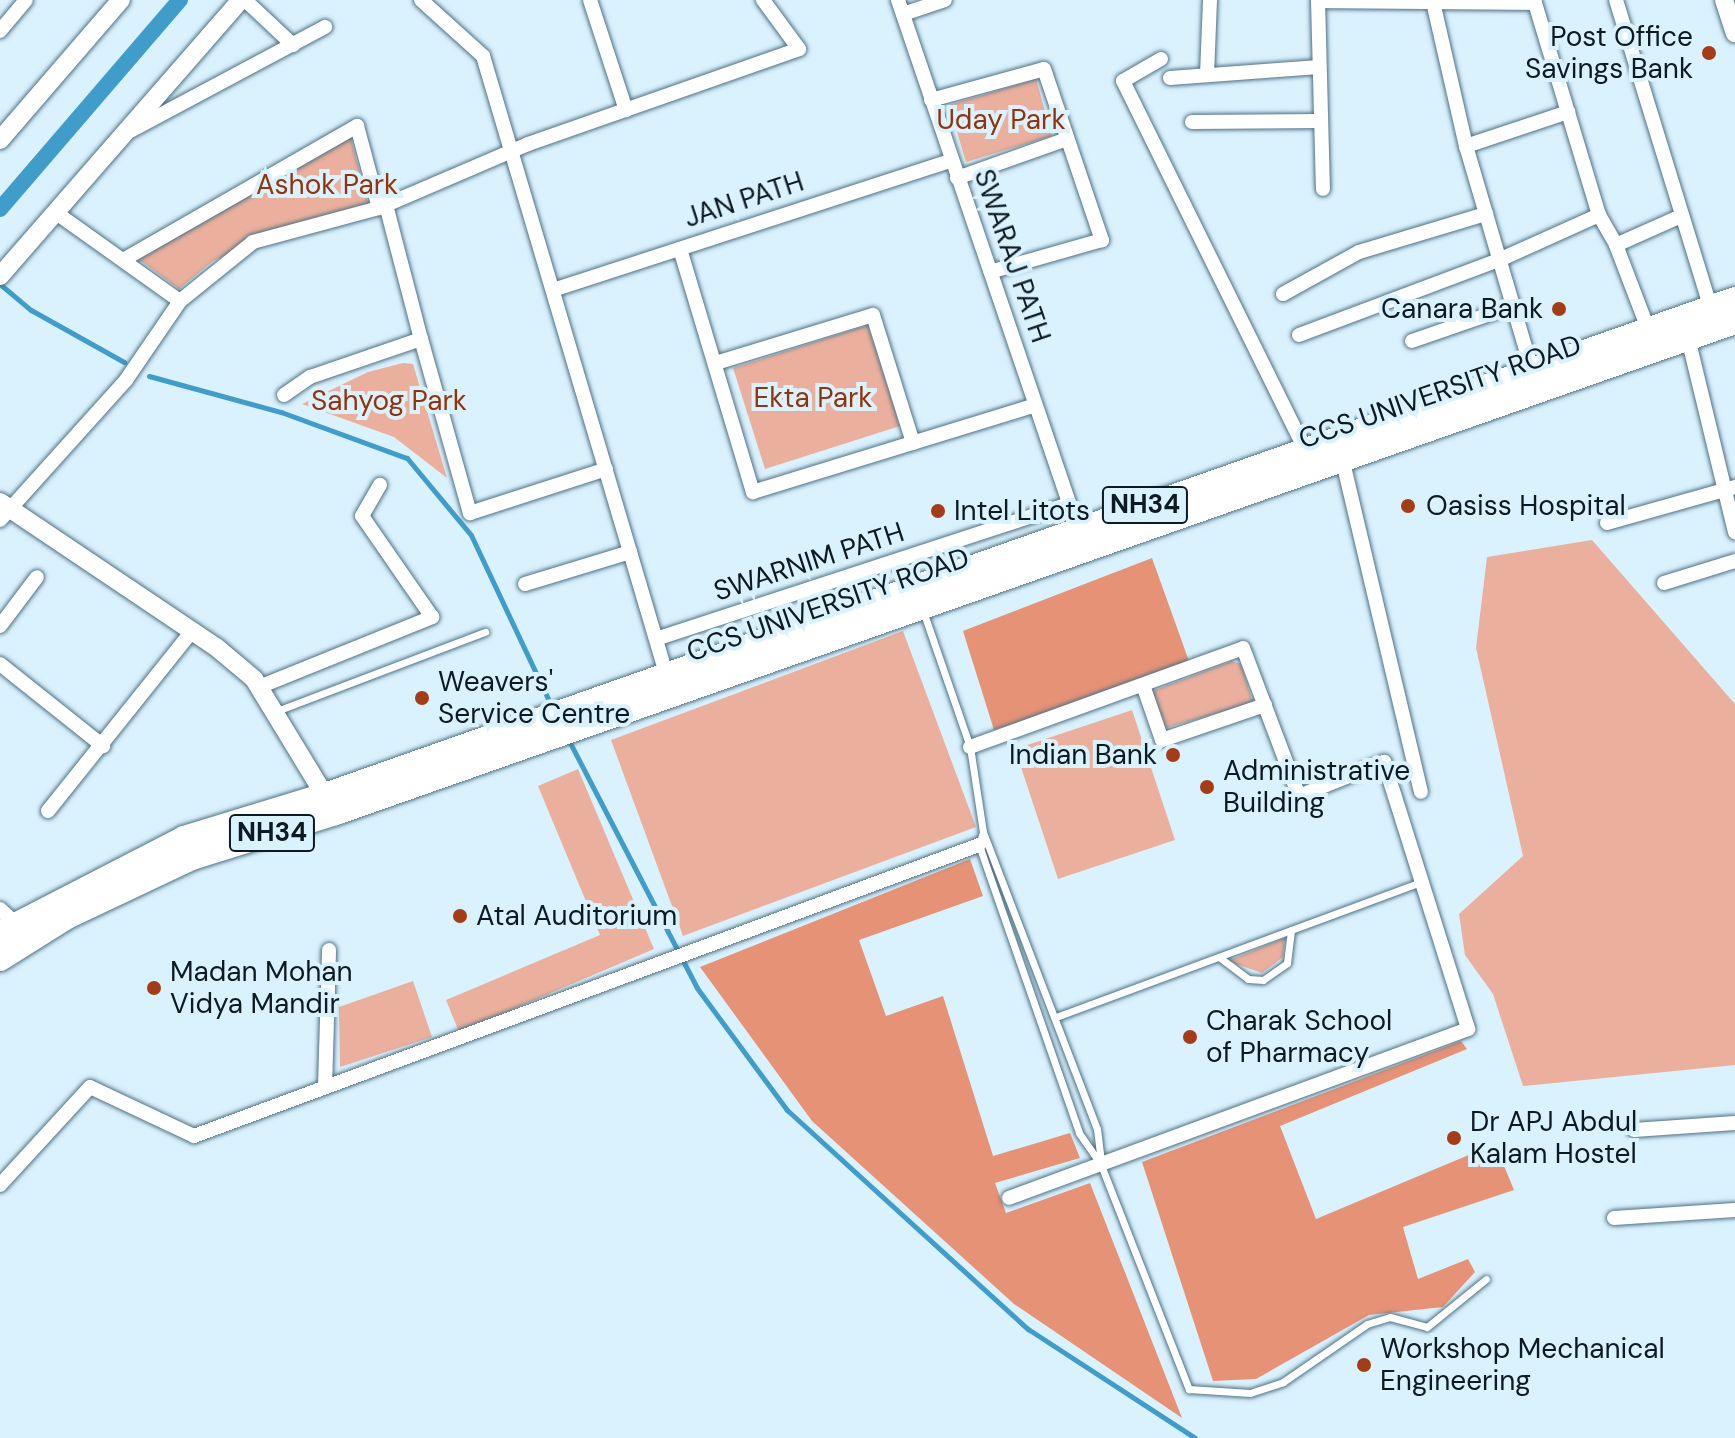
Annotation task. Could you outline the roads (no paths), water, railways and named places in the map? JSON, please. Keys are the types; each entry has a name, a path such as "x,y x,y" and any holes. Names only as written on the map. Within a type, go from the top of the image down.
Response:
{"highway":[{"name":"CCS UNIVERSITY ROAD","path":"0,959 67,917 192,858 330,804 669,683 1078,529 1531,367 1735,299"},
{"name":"CCS UNIVERSITY ROAD","path":"669,683 921,605 1735,322"},
{"name":"CCS UNIVERSITY ROAD","path":"5,922 184,838 330,804"}],"street":[{"path":"0,31 26,0"},
{"path":"0,140 121,0"},
{"path":"0,276 243,0 293,45"},
{"path":"421,0 483,56 669,683"},
{"path":"591,0 626,110"},
{"path":"330,804 259,687 192,631 3,510 126,380 180,301 253,242 382,207 531,143 799,49 763,0"},
{"path":"901,7 945,0"},
{"path":"1207,75 1210,0"},
{"path":"1323,189 1318,0 1535,3 1599,215 1616,245 1648,329"},
{"path":"1616,0 1711,308"},
{"path":"1724,0 1735,33"},
{"path":"1433,2 1466,146 1531,367"},
{"name":"SWARAJ PATH","path":"901,7 1078,529"},
{"path":"130,131 325,27"},
{"path":"1161,59 1123,81 1304,448"},
{"path":"1170,78 1319,67"},
{"path":"931,100 1044,69 1102,240 990,272"},
{"path":"1466,146 1568,112"},
{"path":"1192,122 1321,121"},
{"path":"123,260 357,126 470,513 606,469"},
{"path":"957,178 1067,139"},
{"name":"JAN PATH","path":"553,290 951,161"},
{"path":"55,212 180,301"},
{"path":"1283,294 1359,252 1486,214"},
{"path":"1299,335 1499,260 1599,215"},
{"path":"1616,245 1681,216"},
{"path":"680,249 753,492 1035,405"},
{"path":"1412,341 1513,306"},
{"path":"716,363 873,315 913,443"},
{"path":"1688,338 1730,488 1735,532"},
{"path":"284,395 310,377 421,339"},
{"path":"1342,458 1421,792"},
{"path":"259,687 432,617 362,516 380,485"},
{"path":"1607,523 1730,488"},
{"name":"SWARNIM PATH","path":"656,639 1069,504"},
{"path":"525,584 630,552"},
{"path":"1664,583 1735,561"},
{"path":"0,626 37,577"},
{"path":"48,811 192,631"},
{"path":"970,747 1144,688 1243,648 1299,796 1384,762 1468,1029 1009,1198"},
{"path":"0,664 103,746"},
{"path":"1144,688 1162,740 1265,705"},
{"path":"0,1185 90,1087 194,1136 981,838"},
{"path":"325,1087 329,950"},
{"path":"1634,1130 1735,1123"},
{"path":"1614,1218 1735,1210"}],"lane":[{"path":"921,605 970,747 981,838 1079,1133 1101,1165 1189,1389 1250,1393 1283,1382 1367,1324 1390,1317 1427,1327 1486,1279"},
{"path":"274,712 485,632"},
{"path":"981,838 1056,1017 1097,1129 1101,1165"},
{"path":"1056,1017 1422,882"},
{"path":"1219,957 1248,979 1263,980 1287,963 1291,930"}],"waterway":[{"path":"0,209 180,0"},
{"path":"1,285 31,310 124,362"},
{"path":"149,376 281,412 407,458 471,535 552,707"},
{"path":"567,737 697,988 787,1110 1028,1329 1195,1438"}],"place":[{"name":"Post Office Savings Bank","path":"1709,53"},
{"name":"Canara Bank","path":"1559,309"},
{"name":"Oasiss Hospital","path":"1408,506"},
{"name":"Intel Litots","path":"938,511"},
{"name":"Weavers' Service Centre","path":"422,698"},
{"name":"Indian Bank","path":"1173,755"},
{"name":"Administrative Building","path":"1207,787"},
{"name":"Atal Auditorium","path":"460,916"},
{"name":"Madan Mohan Vidya Mandir","path":"154,988"},
{"name":"Charak School of Pharmacy","path":"1190,1037"},
{"name":"Dr APJ Abdul Kalam Hostel","path":"1454,1138"},
{"name":"Workshop Mechanical Engineering","path":"1364,1365"}],"park label":[{"name":"Uday Park","path":"1001,120"},
{"name":"Ashok Park","path":"327,185"},
{"name":"Ekta Park","path":"813,398"},
{"name":"Sahyog Park","path":"389,401"}]}
